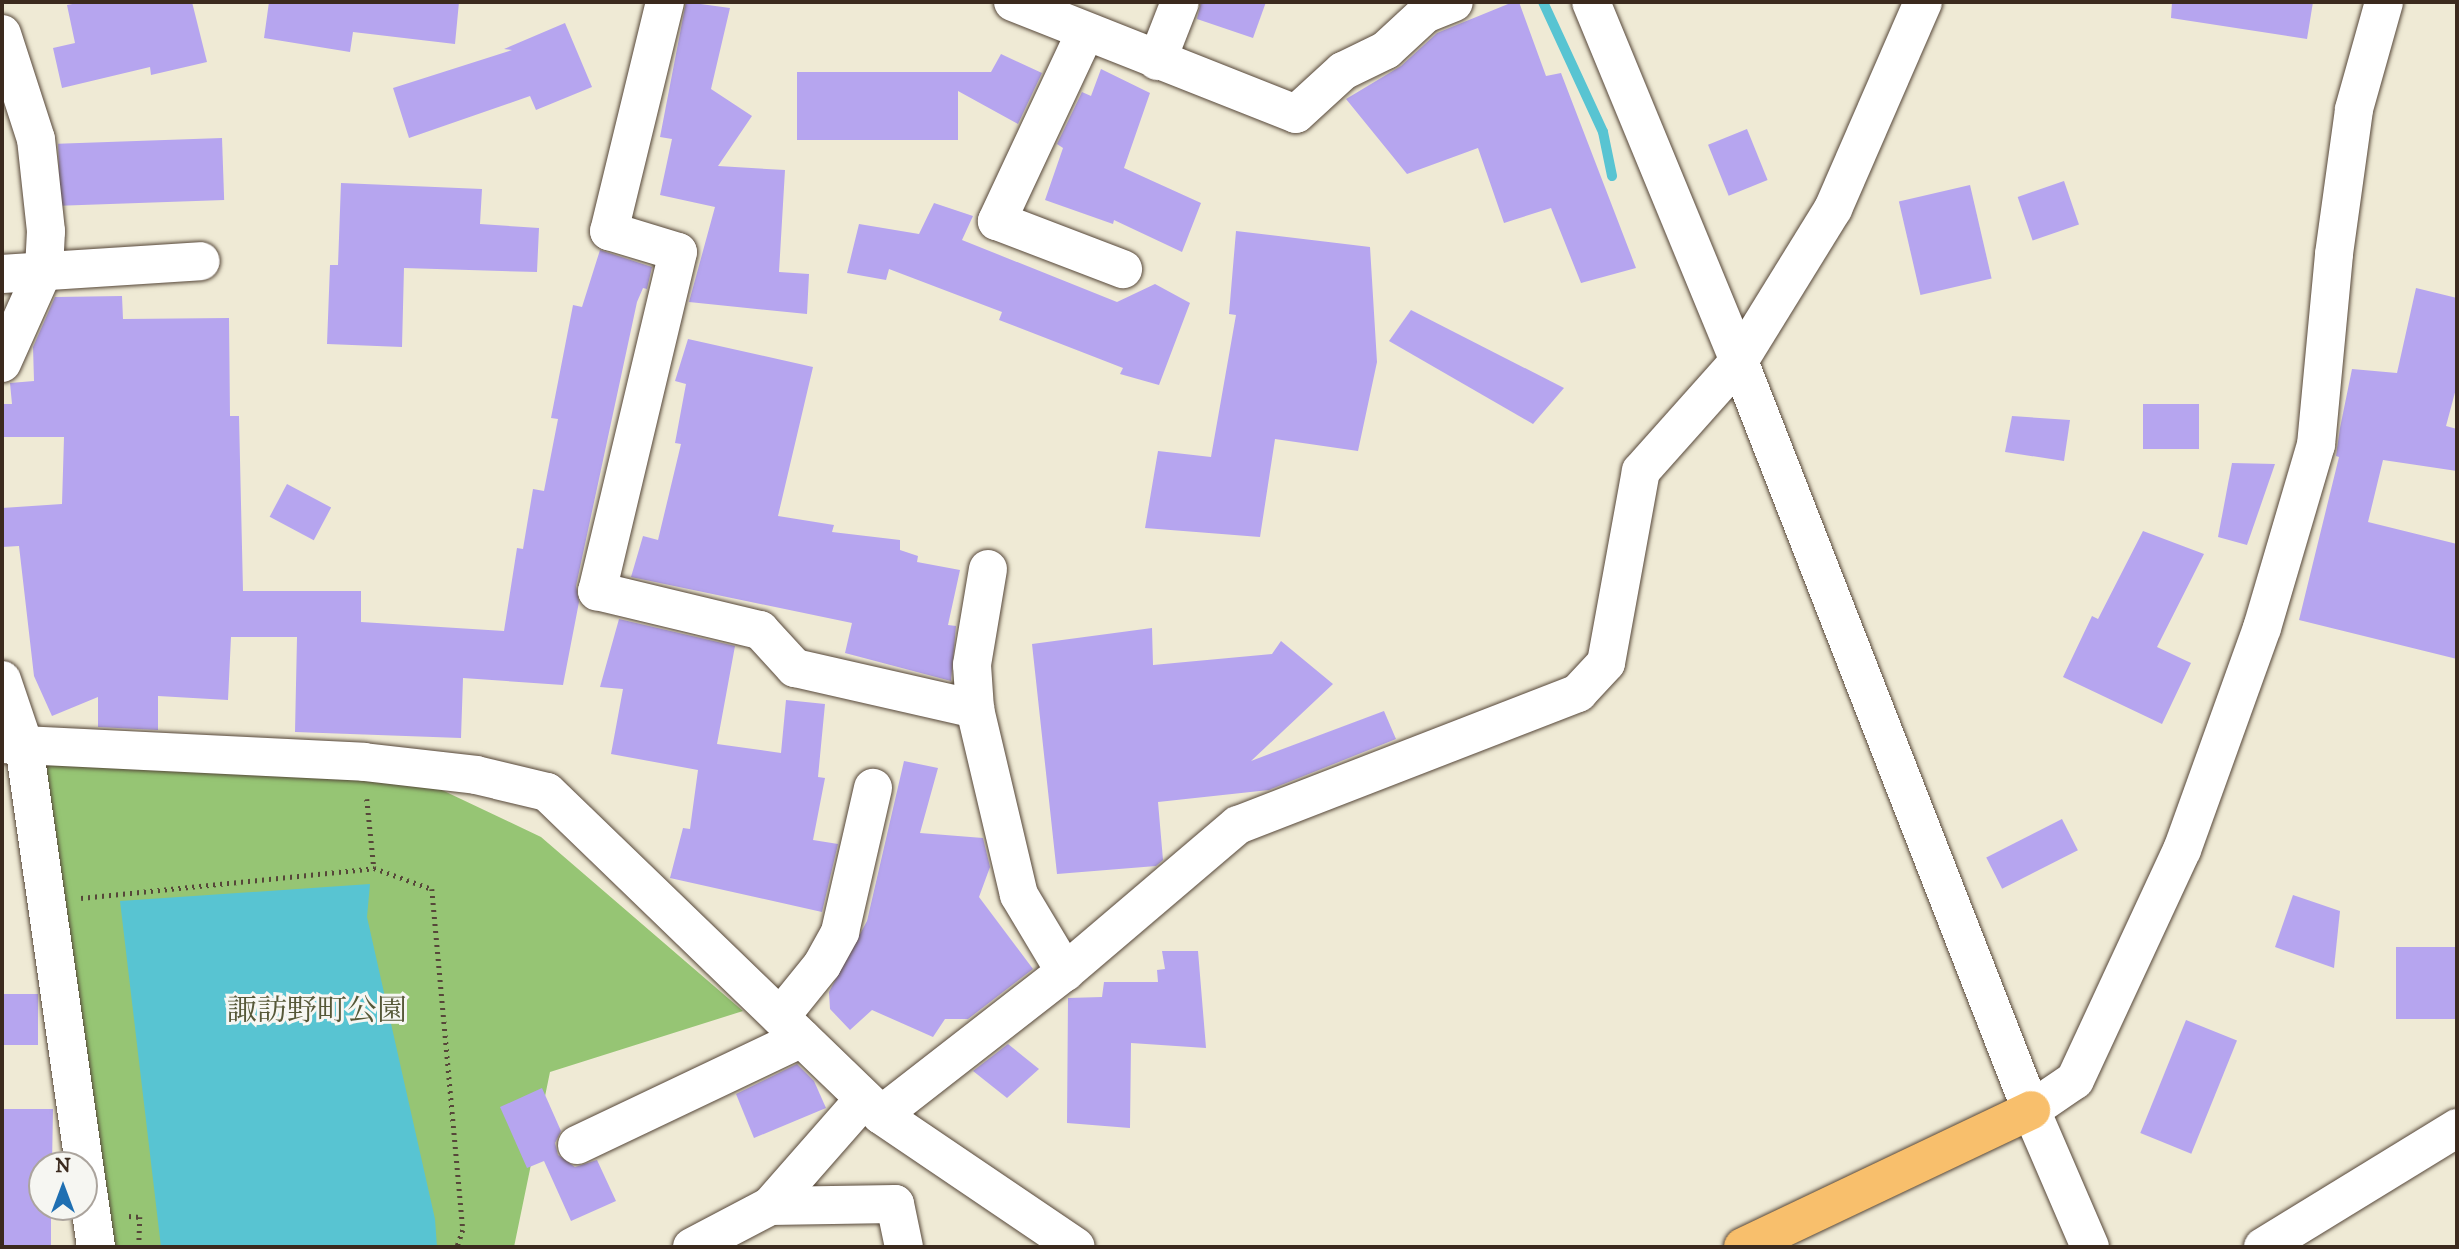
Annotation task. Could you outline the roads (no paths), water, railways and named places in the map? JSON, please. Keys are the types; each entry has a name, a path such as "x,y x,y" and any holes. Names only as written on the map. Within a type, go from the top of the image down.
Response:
{"main road":[{"path":"1743,1247 2031,1110"}],"street":[{"path":"665,2 609,231 678,252 597,591 760,630 795,668 975,709"},
{"path":"1013,2 1085,33 1296,114 1343,71 1387,50 1424,14 1454,2"},
{"path":"1157,61 1180,2"},
{"path":"1591,2 1739,361 2031,1110 2090,1247"},
{"path":"692,1247 770,1206 873,1107 1065,972 1238,825 1578,693 1606,663 1642,471 1739,361 1833,209 1923,2"},
{"path":"2031,1110 2075,1080 2182,850 2262,628 2316,445 2334,254 2354,109 2384,2"},
{"path":"1085,33 998,221 1123,269"},
{"path":"2,34 36,139 46,231 44,269 2,363"},
{"path":"2,274 44,269 201,261"},
{"path":"988,569 972,665 975,709 1019,895 1065,972"},
{"path":"2,680 105,1231"},
{"path":"13,745 364,762 476,775 547,792 873,1107 1076,1247"},
{"path":"577,1145 791,1028 840,932 873,788"},
{"path":"2263,1247 2457,1128"},
{"path":"770,1206 895,1204 904,1247"}],"water":[{"path":"370,884 367,917 435,1219 437,1247 161,1247 120,901"}],"waterway":[{"path":"1543,2 1603,132 1612,176"}],"park label":[{"name":"諏訪野町公園","path":"317,1012"}]}
